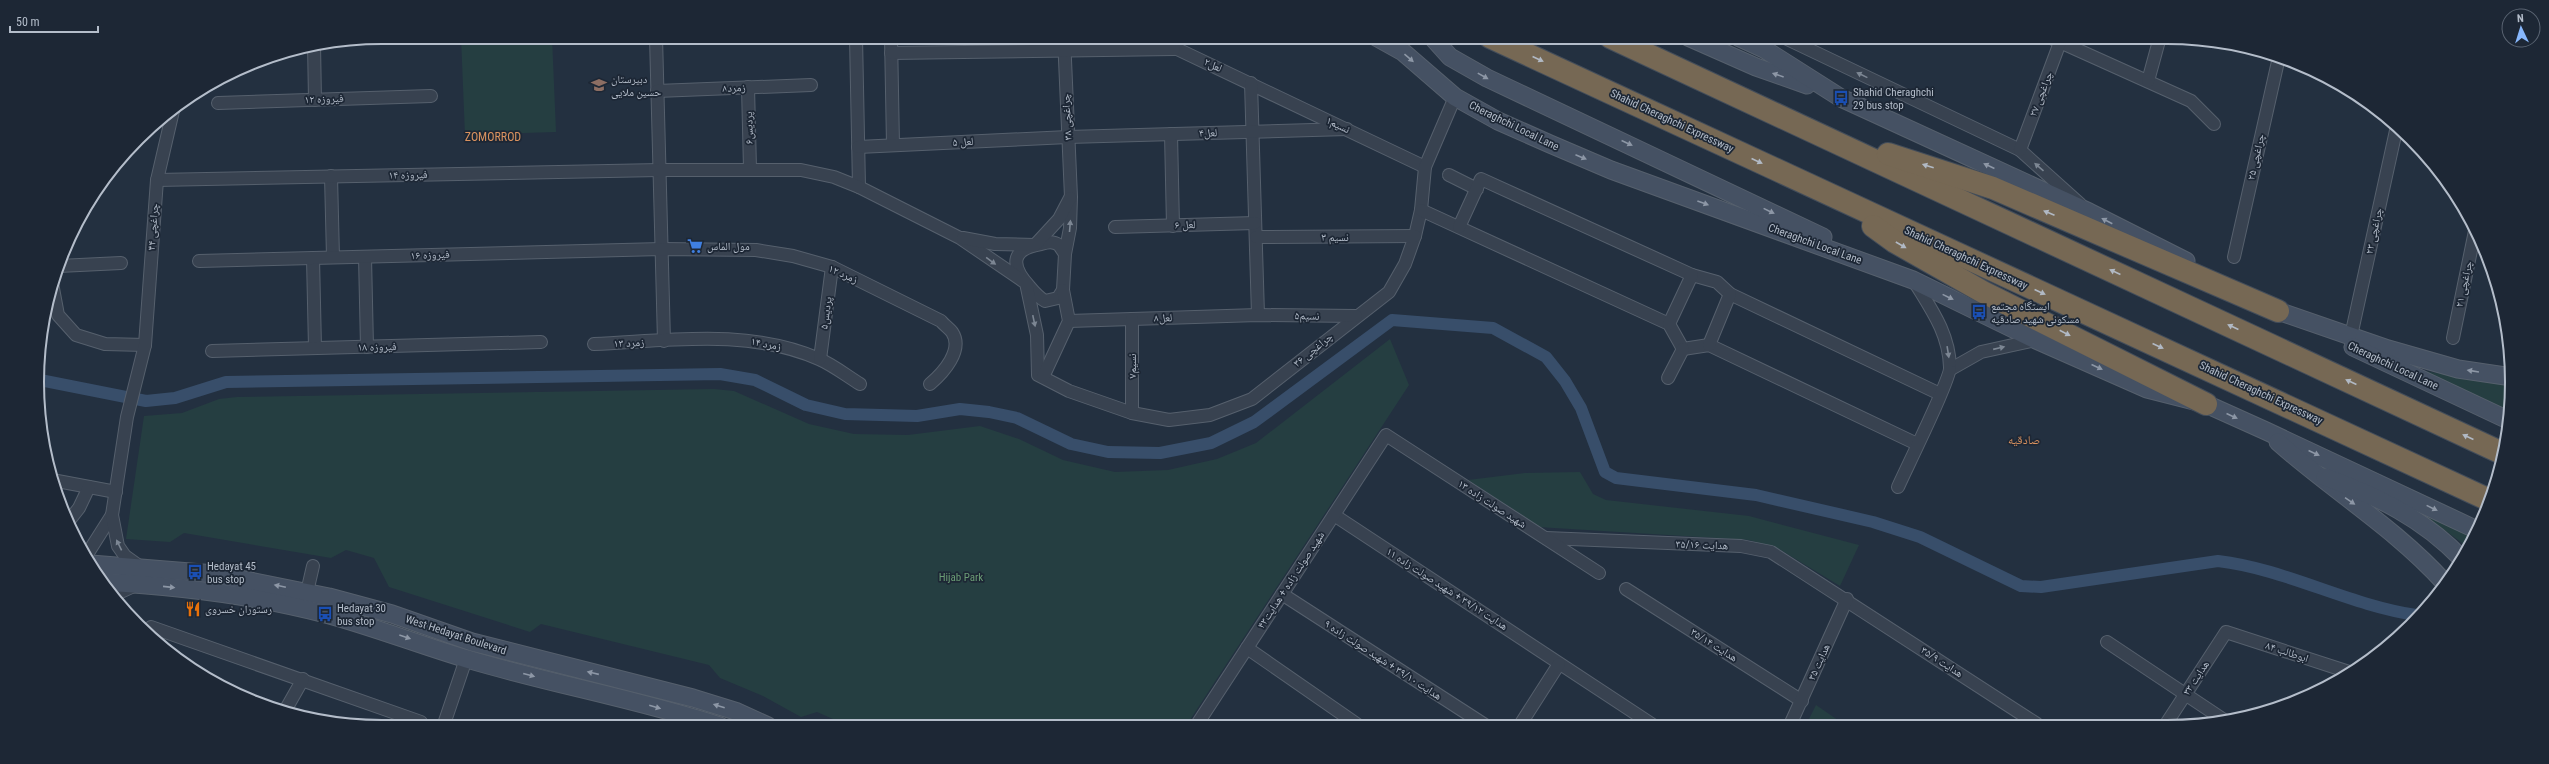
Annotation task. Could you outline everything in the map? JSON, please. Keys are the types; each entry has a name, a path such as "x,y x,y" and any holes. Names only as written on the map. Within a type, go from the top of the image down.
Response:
{"highway":[{"name":"Shahid Cheraghchi Expressway","path":"1505,44 2484,498"},
{"path":"1625,44 2498,451"},
{"path":"1826,138 1901,158 1993,188 2278,311"},
{"path":"1823,192 1895,242 1983,292 2206,404"}],"main road":[{"name":"Cheraghchi Local Lane","path":"1388,44 1402,52 1455,97 1498,121 1611,170 1913,280 2036,340 2147,389 2206,404 2472,527"},
{"path":"1438,44 1450,57 1487,78 1913,280"},
{"path":"1704,44 1756,67 1828,92 2089,212 2226,281 2278,311 2351,336 2458,368 2505,376"},
{"path":"1753,44 1764,49 1828,92"},
{"name":"Cheraghchi Local Lane","path":"2278,311 2503,418"},
{"path":"2266,431 2310,471 2384,526 2441,579"},
{"path":"2310,471 2367,492 2401,510 2427,527 2458,555"},
{"name":"West Hedayat Boulevard","path":"97,564 139,566 215,574 306,592 392,614 472,642 693,698 735,711 755,720"},
{"name":"West Hedayat Boulevard","path":"110,582 214,591 325,614 386,631 466,659 633,701 699,720"}],"street":[{"path":"656,44 664,341"},
{"path":"856,44 859,187"},
{"path":"891,44 893,145"},
{"name":"چراغچی ۳۸","path":"1064,44 1071,197 1070,228 1065,254"},
{"name":"لعل۲","path":"1168,44 1251,83"},
{"path":"1799,44 2020,150 2089,212"},
{"name":"چراغچی ۲۷","path":"2020,150 2055,44"},
{"path":"2068,44 2191,101 2214,124"},
{"path":"2148,81 2158,44"},
{"path":"891,53 1064,52 1177,48"},
{"path":"314,51 315,100"},
{"name":"چراغچی ۲۵","path":"2234,257 2278,63"},
{"path":"1251,83 1258,315"},
{"name":"نسیم۱","path":"1251,83 1425,166"},
{"name":"زمرد۸","path":"658,91 811,85"},
{"name":"پردیس۶","path":"748,87 750,169"},
{"name":"فیروزه ۱۲","path":"218,103 431,96"},
{"name":"چراغچی ۳۶","path":"1040,376 1069,391 1132,413 1169,420 1210,415 1252,399 1356,316 1390,292 1405,264 1415,236 1420,210 1425,166 1455,97"},
{"name":"چراغچی ۴۴","path":"112,516 127,417 145,344 157,180 173,117"},
{"name":"لعل۴","path":"1068,137 1347,129"},
{"name":"چراغچی ۲۳","path":"2351,336 2395,132"},
{"path":"1171,134 1173,226"},
{"name":"لعل ۵","path":"858,147 1068,137"},
{"name":"فیروزه ۱۴","path":"157,180 659,170 801,170 834,177 859,187 960,238"},
{"path":"1449,175 1476,189"},
{"path":"331,176 333,257"},
{"path":"1459,227 1481,179 1692,275 1718,282 1730,294 1940,394"},
{"path":"1040,376 1037,335 1026,283 1017,270 1016,259 1023,249 1035,245 1059,219 1071,197"},
{"path":"1420,210 1670,324 1683,349"},
{"name":"لعل ۶","path":"1115,227 1255,223"},
{"name":"نسیم ۳","path":"1256,237 1415,236"},
{"path":"960,238 994,244 1035,245 1056,243 1062,247 1065,254 1063,290 1069,321 1040,376"},
{"path":"960,238 1026,283 1045,301 1058,298 1063,290"},
{"name":"چراغچی ۲۱","path":"2453,338 2473,240"},
{"name":"فیروزه ۱۶","path":"199,261 661,249"},
{"name":"زمرد ۱۲","path":"661,249 756,250 793,256 832,268 941,321 953,333 956,348 944,372 930,384"},
{"path":"365,257 367,347"},
{"path":"313,258 315,348"},
{"path":"65,266 121,263"},
{"name":"پردیس۵","path":"820,359 832,268"},
{"path":"1670,324 1692,275"},
{"path":"1898,487 1951,369 1944,332 1913,280"},
{"path":"1709,345 1730,294"},
{"path":"55,298 58,314 76,335 105,344 145,344"},
{"name":"نسیم۵","path":"1258,315 1356,316"},
{"name":"لعل۸","path":"1069,321 1258,315"},
{"name":"نسیم۷","path":"1132,319 1132,413"},
{"name":"زمرد ۱۴","path":"664,341 744,340 783,347 820,359 860,384"},
{"path":"1951,369 1981,352 2036,340"},
{"name":"زمرد ۱۳","path":"594,344 664,341"},
{"name":"فیروزه ۱۸","path":"212,351 542,342"},
{"path":"1683,349 1709,345 1917,444"},
{"path":"1668,378 1683,349"},
{"name":"شهید صولت زاده + هدایت۴۳","path":"1203,720 1247,648 1386,435"},
{"name":"شهید صولت زاده ۱۳","path":"1386,435 1599,574"},
{"path":"59,481 116,492"},
{"path":"72,516 79,508 89,487"},
{"name":"هدایت ۳۹/۱۲ + شهید صولت زاده ۱۱","path":"1334,514 1645,720"},
{"path":"89,551 112,516"},
{"path":"112,516 118,546 125,556 139,566"},
{"name":"هدایت ۳۵/۱۶","path":"1544,538 1741,546 1772,552 1847,599"},
{"path":"306,592 313,566"},
{"path":"118,593 138,584"},
{"name":"هدایت ۳۵/۱۴","path":"1626,589 1802,701"},
{"name":"هدایت ۳۹/۱۰ + شهید صولت زاده ۹","path":"1282,594 1477,720"},
{"name":"هدایت ۳۵","path":"1792,720 1847,599"},
{"name":"هدایت ۳۵/۹","path":"1847,599 2031,720"},
{"path":"151,627 303,679 416,720"},
{"name":"ابوطالب ۸۴","path":"2226,632 2344,670"},
{"name":"هدایت ۳۳","path":"2169,720 2226,632"},
{"path":"2107,642 2218,716"},
{"path":"1247,648 1351,720"},
{"path":"445,720 466,659"},
{"path":"1523,720 1559,664"},
{"path":"288,706 303,679"}],"green space":[{"path":"461,44 552,44 556,132 465,135"},
{"name":"Hijab Park","path":"1390,339 1409,385 1190,720 835,720 817,712 801,717 763,696 720,678 709,665 541,624 530,632 389,587 374,558 346,550 331,558 184,533 170,542 126,539 144,416 182,413 219,399 237,397 714,389 734,391 809,424 854,434 908,435 980,426 1019,439 1063,460 1115,472 1168,470 1217,459 1256,443"},
{"path":"2417,370 2505,383 2504,409"},
{"path":"1580,472 1593,494 1606,500 1749,516 1859,545 1840,586 1779,549 1749,540 1538,527 1468,480 1525,473"},
{"path":"2411,506 2469,533 2463,545"},
{"path":"1816,705 1838,720 1808,720"}],"waterway":[{"path":"44,381 146,401 175,398 226,382 720,374 755,380 806,405 845,414 917,416 960,409 989,412 1017,418 1071,444 1108,452 1160,453 1211,443 1254,422 1392,320 1493,328 1546,357 1565,381 1581,408 1605,472 1616,478 1756,495 1873,522 1920,537 2021,586 2041,587 2218,561 2268,571 2341,596 2412,614"}],"place":[{"name":"دبیرستان حسین ملایی","path":"599,85"},
{"name":"Shahid Cheraghchi 29 bus stop","path":"1841,98"},
{"name":"مول الماس","path":"695,246"},
{"name":"ایستگاه مجتمع مسکونی شهید صادقیه","path":"1979,312"},
{"name":"Hedayat 45 bus stop","path":"195,572"},
{"name":"رستوران خسروی","path":"193,609"},
{"name":"Hedayat 30 bus stop","path":"325,614"}],"district":[{"name":"ZOMORROD","path":"493,137"},
{"name":"صادقیه","path":"2024,440"}]}
